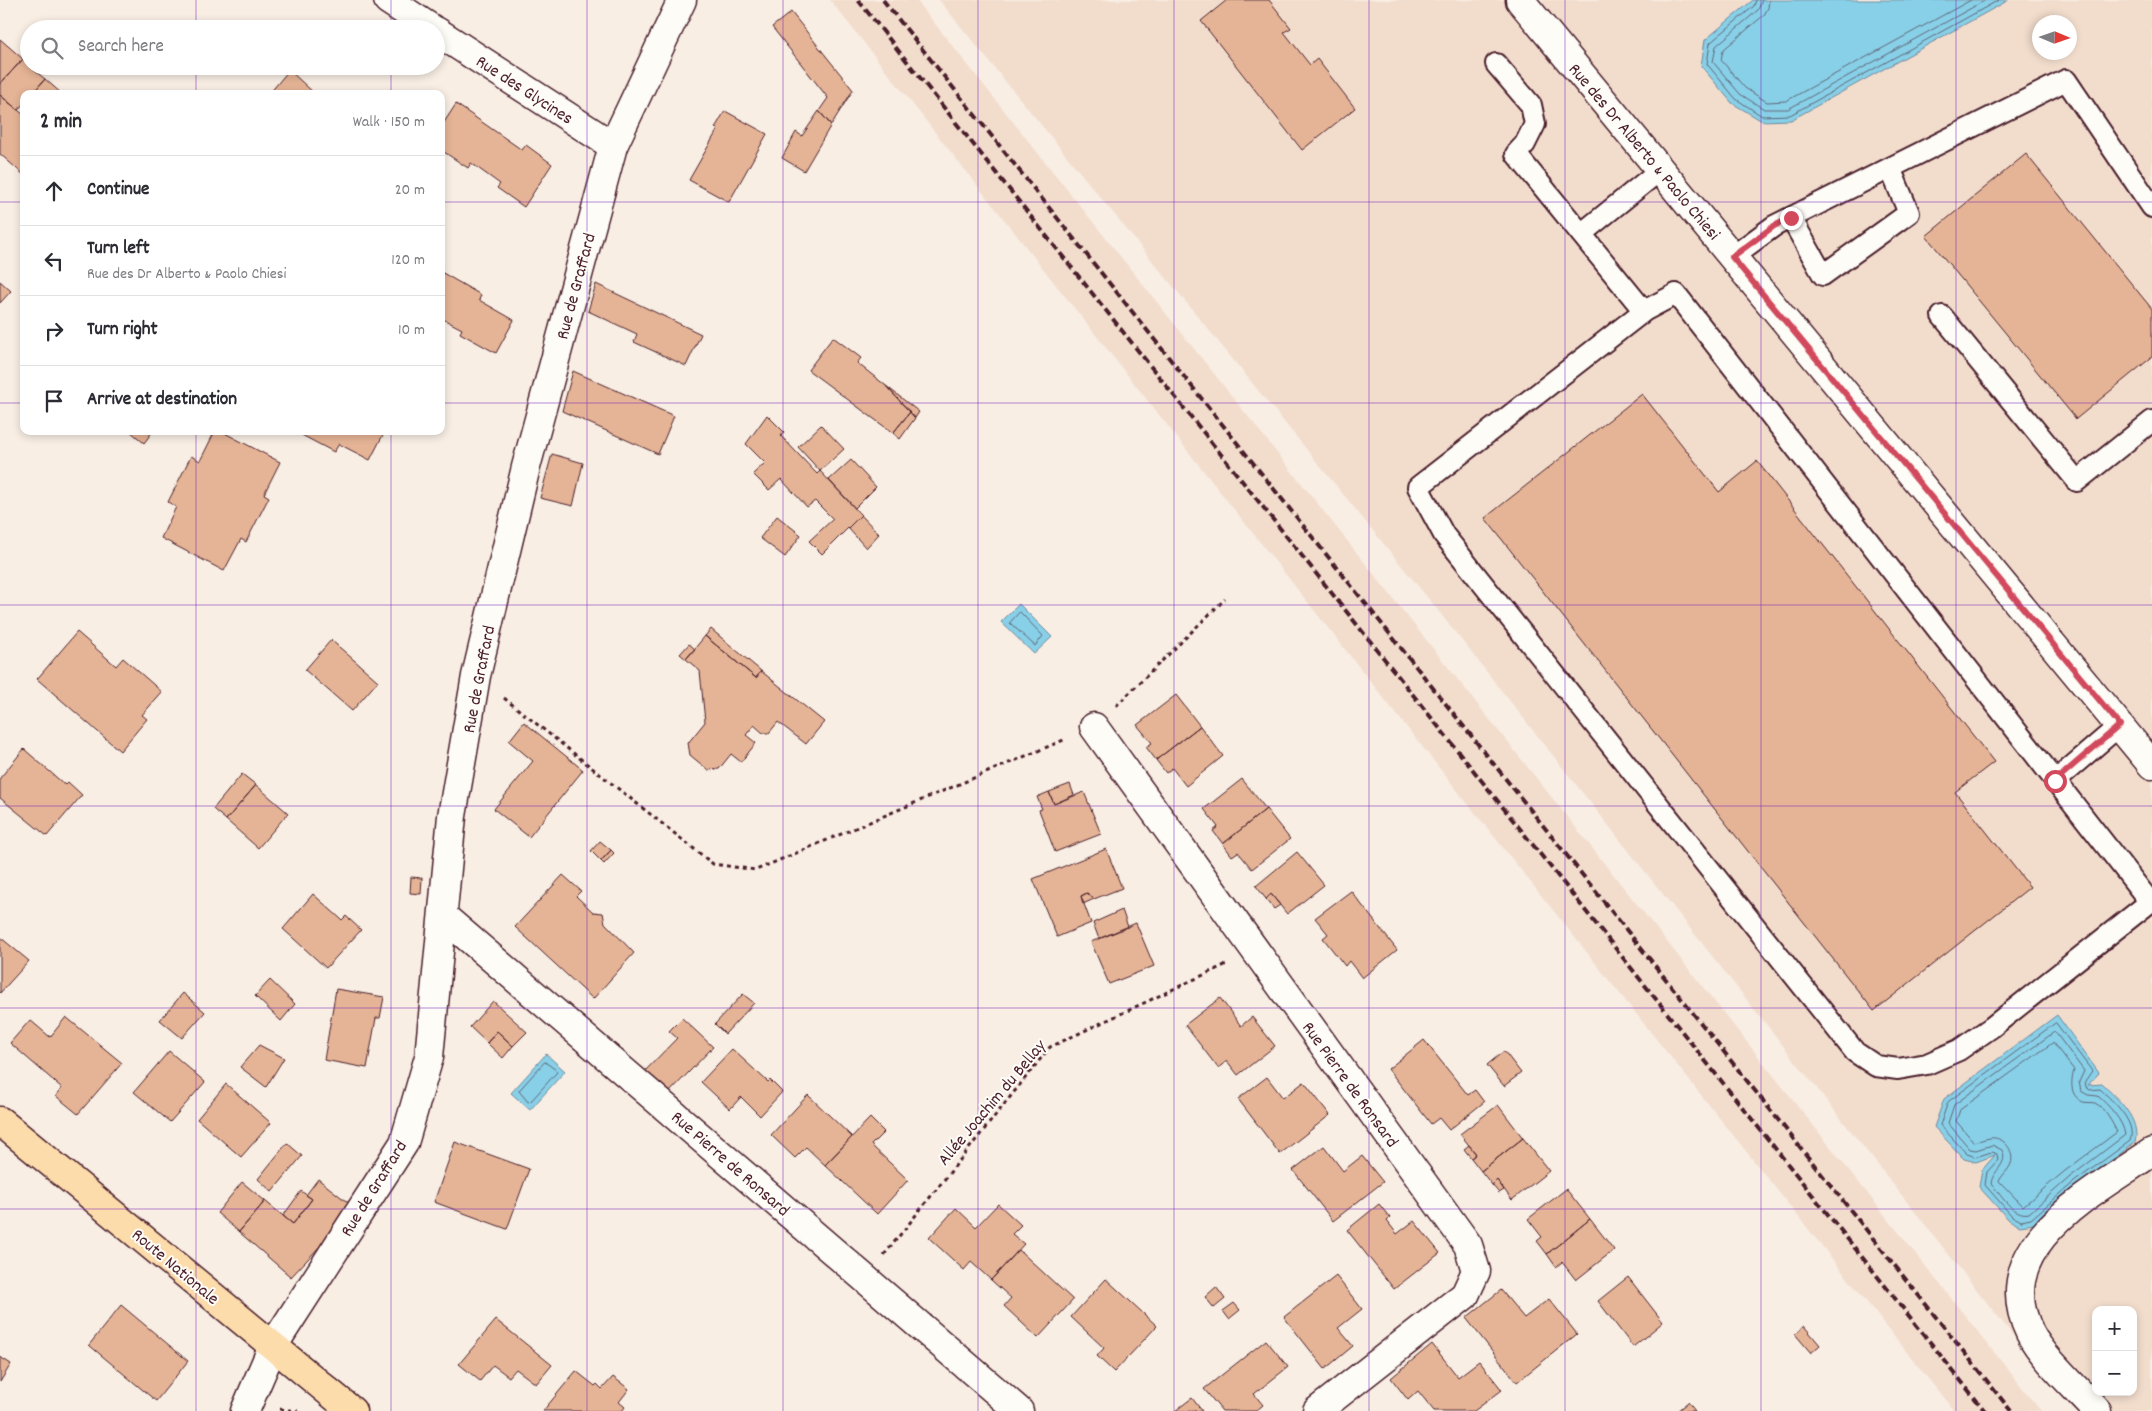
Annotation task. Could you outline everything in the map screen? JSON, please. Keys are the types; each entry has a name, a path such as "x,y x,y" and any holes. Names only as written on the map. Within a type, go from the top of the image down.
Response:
{"main road":[{"name":"Route Nationale","path":"0,1121 352,1411"}],"street":[{"path":"388,0 418,20"},
{"name":"Rue de Graffard","path":"245,1411 273,1346 404,1143 429,1057 452,816 476,676 526,467 613,146 682,0"},
{"name":"Rue des Dr Alberto & Paolo Chiesi","path":"1520,0 2152,765"},
{"name":"Rue des Glycines","path":"445,37 613,146"},
{"name":"Rue Pierre de Ronsard","path":"1094,727 1468,1244 1476,1271 1465,1295 1317,1411"},
{"name":"Rue Pierre de Ronsard","path":"443,916 1019,1411"},
{"path":"2097,1411 2047,1356 2031,1335 2020,1300 2020,1280 2026,1262 2040,1239 2059,1218 2152,1152"}],"lane":[{"path":"1496,64 1531,105 1535,124 1525,144 1516,154 1644,311"},
{"path":"1732,257 1774,226 2066,80 2152,207"},
{"path":"1791,218 1823,275 1909,213 1890,168"},
{"path":"1581,234 1660,170"},
{"path":"1676,294 2055,781 2151,904 1992,1027 1959,1050 1927,1064 1898,1069 1876,1066 1855,1052 1444,535 1418,487 1644,311 1676,294"},
{"path":"1942,316 2077,481 2152,421"},
{"path":"2055,781 2120,725"}],"path":[{"path":"476,676 713,864 756,870 1094,727 1225,599"},
{"name":"Allée Joachim du Bellay","path":"865,1279 1050,1047 1255,951"},
{"path":"277,1409 298,1411"}],"shaded area":[{"path":"830,0 916,0 2041,1411 1954,1411 1428,754"},
{"path":"939,0 2152,0 2152,1411 2077,1411 2034,1362 1432,603"}],"water":[{"path":"1753,0 2009,0 1791,120 1762,121 1732,103 1701,66 1705,40"},
{"path":"1019,604 1052,637 1034,654 1001,622"},
{"path":"2057,1015 2099,1073 2088,1085 2102,1084 2127,1110 2135,1126 2135,1143 2077,1186 2034,1224 2020,1226 2009,1220 1979,1187 1982,1170 1995,1155 1976,1162 1964,1159 1934,1127 1944,1099"},
{"path":"546,1054 565,1071 530,1110 511,1093"}],"building":[{"path":"1227,0 1269,0 1291,28 1284,32 1310,65 1317,59 1355,108 1302,150 1201,21"},
{"path":"791,12 853,90 831,125 819,111 828,98 772,27"},
{"path":"0,39 20,56 20,62 0,84"},
{"path":"20,62 20,75 40,75 45,79 35,90 20,90 20,108 18,110 0,95 0,84"},
{"path":"285,75 294,75 311,90 272,90"},
{"path":"45,79 57,90 35,90"},
{"path":"0,95 20,112 20,172 0,154"},
{"path":"456,104 522,150 526,145 552,164 524,207 497,188 500,184 471,163 468,168 445,153 445,121"},
{"path":"725,111 767,134 729,202 689,180 718,129 715,128"},
{"path":"819,111 831,125 804,171 782,158 796,132 802,136"},
{"path":"2026,154 2152,309 2152,357 2076,419 1926,236"},
{"path":"445,274 481,295 479,300 514,320 496,353 460,333 462,329 445,320"},
{"path":"0,281 11,291 0,303"},
{"path":"596,284 701,334 686,366 634,342 637,334 588,311"},
{"path":"833,337 861,358 857,363 885,385 910,412 893,433 808,370"},
{"path":"573,371 674,416 658,454 562,411"},
{"path":"885,385 919,412 915,418 910,412"},
{"path":"1642,394 1719,492 1757,461 1994,762 1955,792 2030,887 1874,1011 1485,518"},
{"path":"910,412 915,418 900,439 893,433"},
{"path":"767,415 784,432 781,436 817,474 820,471 861,515 822,554 809,541 833,519 815,501 807,507 781,479 769,490 753,474 765,463 746,444"},
{"path":"821,425 844,449 820,471 798,447"},
{"path":"135,435 150,435 144,443"},
{"path":"213,435 229,435 280,462 264,494 269,497 246,542 241,539 224,571 161,538 176,507 168,502 191,456 200,461"},
{"path":"302,435 383,435 370,460 339,444 334,452"},
{"path":"552,454 583,463 573,506 540,498"},
{"path":"851,460 876,487 855,508 829,480"},
{"path":"861,515 879,534 866,548 848,528"},
{"path":"777,516 801,535 785,557 760,538"},
{"path":"711,629 761,671 756,678 705,636"},
{"path":"77,632 116,666 123,658 162,692 142,715 147,719 120,751 37,679"},
{"path":"705,636 756,678 761,671 824,722 806,744 778,722 769,733 763,733 754,725 746,735 756,743 741,762 731,754 719,769 708,770 690,755 688,743 705,722 700,671 686,659"},
{"path":"331,640 378,681 352,711 305,670"},
{"path":"689,644 695,649 686,659 680,654"},
{"path":"1176,695 1200,726 1156,760 1146,747 1152,743 1137,725"},
{"path":"524,722 583,770 529,837 494,809 533,761 509,741"},
{"path":"1200,726 1223,756 1186,786 1172,768 1166,773 1156,760"},
{"path":"24,749 65,785 68,782 82,795 47,836 0,798 0,778"},
{"path":"242,774 256,785 226,820 213,809"},
{"path":"1242,779 1266,809 1223,844 1213,831 1218,827 1204,809"},
{"path":"1070,784 1074,795 1054,804 1049,792"},
{"path":"256,785 288,813 258,848 226,820"},
{"path":"1049,792 1054,804 1084,792 1101,834 1055,852 1039,810 1042,809 1037,797"},
{"path":"1266,809 1290,839 1252,869 1238,852 1232,856 1223,844"},
{"path":"600,841 611,850 601,861 591,851"},
{"path":"1106,849 1122,888 1094,899 1087,893 1081,896 1091,923 1057,937 1033,879"},
{"path":"611,850 614,853 604,864 601,861"},
{"path":"1297,852 1324,885 1287,914 1271,894 1266,899 1256,886"},
{"path":"563,875 581,891 576,896 593,912 603,913 605,923 634,953 593,999 515,927"},
{"path":"411,877 422,878 421,894 410,893"},
{"path":"1351,891 1397,950 1362,978 1349,961 1345,966 1323,938 1328,934 1315,918"},
{"path":"1087,893 1094,899 1083,904 1081,896"},
{"path":"313,894 342,920 346,916 361,930 326,968 283,929"},
{"path":"1271,894 1280,905 1274,909 1266,899"},
{"path":"1122,910 1128,927 1099,939 1093,923"},
{"path":"1136,923 1154,966 1109,984 1091,942"},
{"path":"0,937 29,961 0,993"},
{"path":"270,980 295,1004 281,1021 255,996"},
{"path":"336,989 384,997 380,1018 376,1018 367,1068 324,1060"},
{"path":"183,993 205,1012 182,1038 160,1020"},
{"path":"743,994 754,1003 725,1034 715,1024"},
{"path":"1220,998 1241,1026 1252,1017 1275,1046 1238,1075 1227,1061 1218,1068 1185,1025"},
{"path":"493,1001 527,1032 513,1046 497,1031 487,1043 470,1027"},
{"path":"66,1017 122,1063 78,1114 56,1096 62,1088 10,1043 30,1020 50,1037"},
{"path":"682,1018 713,1047 666,1096 642,1074 677,1038 669,1031"},
{"path":"497,1031 513,1046 503,1058 487,1043"},
{"path":"1424,1040 1468,1095 1475,1090 1484,1102 1449,1130 1439,1118 1431,1124 1388,1069"},
{"path":"259,1045 284,1058 266,1087 240,1067"},
{"path":"732,1049 768,1082 770,1080 782,1092 760,1116 741,1097 730,1109 701,1082"},
{"path":"169,1051 205,1082 170,1122 134,1092"},
{"path":"1504,1051 1521,1073 1504,1086 1487,1065"},
{"path":"1267,1077 1283,1098 1304,1082 1330,1115 1280,1154 1238,1099"},
{"path":"226,1084 271,1123 241,1157 197,1119"},
{"path":"808,1095 852,1137 825,1165 806,1147 795,1158 771,1135"},
{"path":"1498,1105 1523,1138 1481,1171 1471,1158 1476,1154 1460,1134"},
{"path":"870,1118 884,1132 871,1145 908,1180 877,1214 825,1165"},
{"path":"1523,1138 1549,1171 1512,1200 1497,1180 1492,1185 1481,1171"},
{"path":"455,1142 529,1169 507,1229 434,1202"},
{"path":"287,1143 302,1156 272,1192 258,1179"},
{"path":"1469,1145 1476,1154 1471,1158 1464,1149"},
{"path":"1324,1146 1343,1171 1362,1156 1383,1182 1333,1221 1293,1170"},
{"path":"318,1179 350,1204 322,1244 291,1277 239,1232 265,1201 293,1224 312,1199 306,1195"},
{"path":"1497,1180 1504,1190 1499,1193 1492,1185"},
{"path":"242,1182 265,1201 239,1232 217,1213"},
{"path":"1566,1189 1590,1219 1547,1254 1537,1241 1542,1237 1528,1219"},
{"path":"301,1191 312,1199 293,1224 283,1216"},
{"path":"998,1204 1021,1225 1012,1234 1024,1244 991,1280 971,1262 964,1270 929,1238 956,1208 976,1227"},
{"path":"1379,1204 1390,1218 1387,1221 1397,1234 1414,1221 1440,1253 1394,1289 1347,1230"},
{"path":"1590,1219 1614,1250 1576,1280 1562,1262 1556,1267 1547,1254"},
{"path":"1019,1250 1073,1300 1038,1338 1004,1306 1011,1298 991,1280"},
{"path":"1336,1276 1362,1309 1338,1328 1353,1346 1325,1369 1284,1317"},
{"path":"1628,1277 1663,1322 1633,1347 1598,1301"},
{"path":"1106,1279 1157,1326 1114,1372 1097,1356 1104,1348 1071,1317"},
{"path":"1216,1287 1225,1299 1214,1308 1205,1297"},
{"path":"1501,1290 1524,1318 1549,1299 1577,1334 1517,1382 1466,1318"},
{"path":"1234,1303 1240,1310 1229,1319 1223,1311"},
{"path":"121,1305 188,1361 156,1401 89,1345"},
{"path":"496,1320 552,1365 536,1384 516,1369 509,1377 493,1365 480,1381 459,1364"},
{"path":"1804,1326 1820,1345 1811,1353 1795,1334"},
{"path":"1266,1340 1288,1367 1254,1394 1263,1405 1256,1411 1222,1411 1204,1389"},
{"path":"1432,1344 1458,1377 1479,1361 1502,1390 1474,1411 1434,1411 1418,1391 1408,1400 1391,1378"},
{"path":"0,1357 11,1364 0,1382"},
{"path":"576,1371 595,1386 597,1384 602,1389 613,1377 629,1389 619,1402 625,1407 622,1411 543,1411"},
{"path":"1192,1398 1202,1411 1175,1411"},
{"path":"1688,1402 1695,1411 1677,1411"}],"railway":[{"path":"858,0 1985,1411"},
{"path":"883,0 2011,1411"}],"route":[{"path":"1791,218 1774,226 1732,257 2120,725 2055,781"}]}
